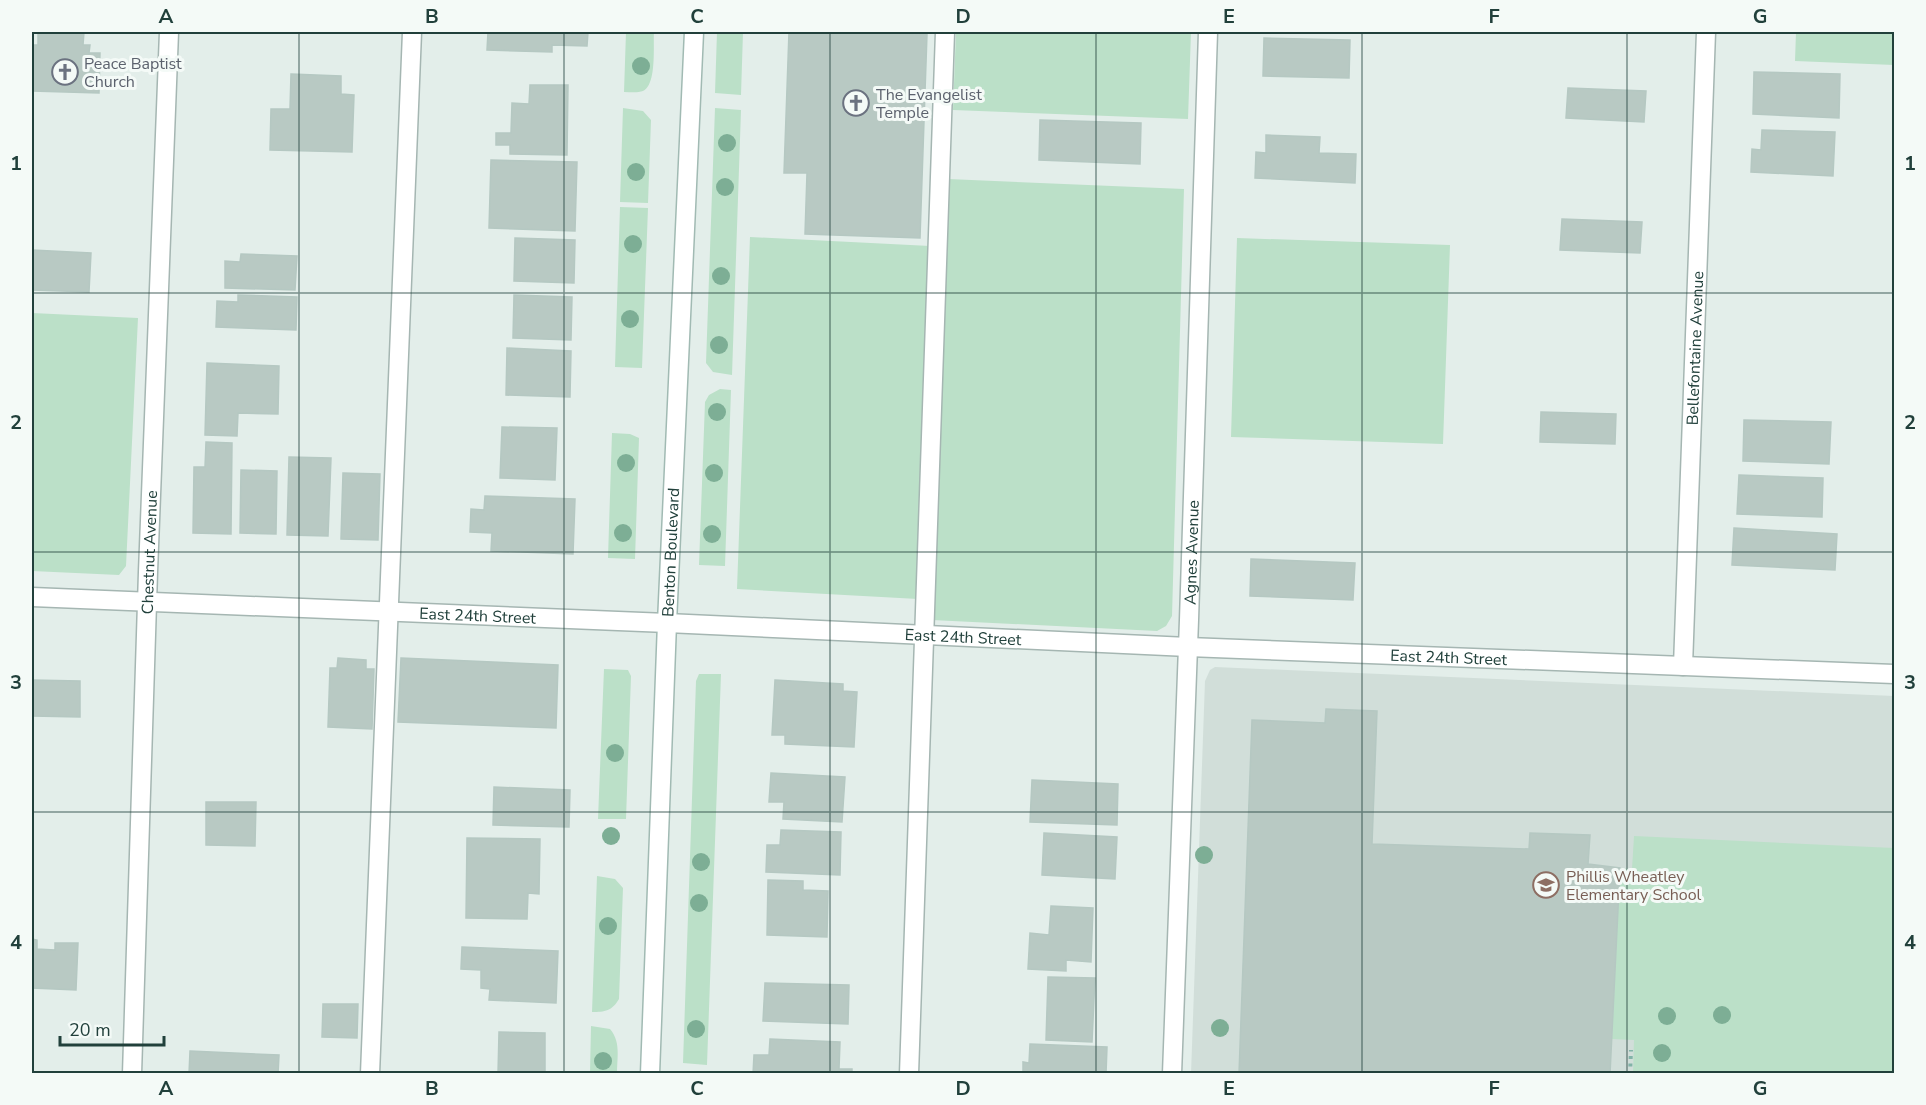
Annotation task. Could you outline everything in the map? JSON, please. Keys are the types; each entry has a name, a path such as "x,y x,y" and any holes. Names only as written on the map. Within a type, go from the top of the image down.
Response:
{"street":[{"name":"Chestnut Avenue","path":"132,1074 169,32"},
{"path":"370,1074 412,32"},
{"name":"Benton Boulevard","path":"650,1074 666,623 694,32"},
{"path":"909,1074 945,32"},
{"name":"Agnes Avenue","path":"1172,1074 1208,32"},
{"name":"Bellefontaine Avenue","path":"1683,666 1706,32"},
{"name":"East 24th Street","path":"32,597 1188,647 1894,674"}],"path":[{"path":"1630,1050 1630,1074"}],"shaded area":[{"name":"Phillis Wheatley Elementary School","path":"1215,667 1894,696 1894,1073 1191,1074 1205,681 1210,670"}],"green space":[{"path":"626,32 654,32 652,73 647,87 641,92 624,92"},
{"path":"717,32 743,32 741,95 715,93"},
{"path":"956,32 1191,32 1188,119 953,110"},
{"path":"1796,32 1894,32 1894,65 1795,61"},
{"path":"623,108 643,111 651,120 648,203 620,202"},
{"path":"715,108 741,110 732,375 713,372 706,363"},
{"path":"948,179 1184,189 1172,616 1166,626 1157,631 932,620"},
{"path":"620,207 648,208 642,368 615,367"},
{"path":"750,237 930,246 918,599 737,589"},
{"path":"1237,238 1450,245 1443,444 1231,437"},
{"path":"32,313 138,318 126,566 119,575 32,571"},
{"path":"720,389 731,390 725,566 699,565 705,402 709,395"},
{"path":"612,433 630,434 639,438 635,559 608,558"},
{"path":"604,669 628,670 631,676 626,819 598,819"},
{"path":"699,674 721,674 707,1065 683,1063 696,681"},
{"path":"1634,836 1894,848 1894,1073 1633,1073 1634,1040 1612,1039 1620,868 1632,869"},
{"path":"597,876 615,879 623,888 619,999 608,1010 592,1012"},
{"path":"591,1026 610,1029 616,1039 617,1073 590,1073"}],"building":[{"name":"Peace Baptist Church","path":"38,32 84,32 83,45 90,45 89,53 100,53 99,93 32,91 32,45 38,45"},
{"path":"488,32 588,32 587,46 552,45 552,52 487,50"},
{"name":"The Evangelist Temple","path":"789,32 927,34 920,238 805,234 807,173 784,173"},
{"path":"1264,38 1350,40 1349,78 1263,76"},
{"path":"1754,72 1840,74 1839,118 1753,114"},
{"path":"291,74 341,76 341,94 354,95 352,152 270,150 271,109 290,109"},
{"path":"530,85 568,85 567,155 510,154 510,145 496,145 496,133 511,133 512,103 529,104"},
{"path":"1568,88 1646,91 1644,122 1566,118"},
{"path":"1040,120 1141,123 1140,164 1039,160"},
{"path":"1762,130 1835,132 1833,176 1751,172 1752,149 1761,150"},
{"path":"1266,135 1320,137 1319,153 1356,154 1355,183 1255,178 1256,152 1266,153"},
{"path":"491,160 577,162 575,231 489,228"},
{"path":"1562,219 1642,222 1640,253 1560,250"},
{"path":"515,238 575,240 574,283 514,281"},
{"path":"32,250 91,253 89,292 32,290"},
{"path":"241,254 297,256 295,290 225,288 225,261 240,262"},
{"path":"238,295 297,297 296,330 216,327 217,301 238,302"},
{"path":"514,295 572,297 571,340 513,338"},
{"path":"507,348 571,351 570,397 506,395"},
{"path":"207,363 279,366 278,414 238,413 237,436 205,435"},
{"path":"1541,412 1616,414 1615,444 1540,442"},
{"path":"1744,420 1831,422 1829,464 1743,461"},
{"path":"502,427 557,428 555,480 500,478"},
{"path":"206,442 232,443 231,534 193,533 194,467 205,467"},
{"path":"289,457 331,458 328,536 287,535"},
{"path":"241,470 277,471 276,534 240,533"},
{"path":"343,473 380,474 378,540 341,539"},
{"path":"1739,475 1823,478 1822,517 1737,514"},
{"path":"485,496 575,499 573,554 491,551 492,533 470,532 471,509 484,510"},
{"path":"1734,528 1837,534 1835,570 1732,565"},
{"path":"1251,559 1355,563 1353,600 1250,596"},
{"path":"338,658 366,660 366,669 374,669 372,729 328,727 330,668 337,668"},
{"path":"401,658 558,665 556,728 398,722"},
{"path":"32,680 80,681 80,717 32,716"},
{"path":"775,680 843,684 843,691 857,692 854,747 785,744 785,735 772,735"},
{"path":"1326,709 1377,711 1372,844 1529,849 1530,833 1590,835 1588,864 1620,868 1610,1074 1239,1074 1252,720 1325,723"},
{"path":"771,773 845,777 842,822 783,819 784,802 769,802"},
{"path":"1032,780 1118,784 1117,825 1030,822"},
{"path":"494,787 570,790 569,827 493,825"},
{"path":"206,802 256,802 255,846 206,845"},
{"path":"781,830 841,832 840,875 766,872 767,845 780,845"},
{"path":"1044,833 1117,837 1115,879 1042,875"},
{"path":"467,838 540,839 539,894 528,893 527,919 466,918"},
{"path":"768,880 803,881 803,890 828,891 827,937 767,935"},
{"path":"1051,906 1093,908 1091,962 1066,960 1066,971 1028,969 1030,933 1049,935"},
{"path":"32,939 37,940 37,949 55,950 55,943 78,943 76,990 32,988"},
{"path":"462,947 558,951 556,1003 489,1000 490,989 481,988 481,970 461,969"},
{"path":"1048,977 1095,978 1092,1042 1046,1040"},
{"path":"765,983 849,985 848,1024 763,1021"},
{"path":"323,1004 358,1004 357,1038 322,1037"},
{"path":"499,1032 545,1033 545,1074 498,1074"},
{"path":"770,1039 840,1042 839,1069 852,1069 852,1074 753,1074 754,1055 769,1055"},
{"path":"1030,1044 1107,1047 1106,1074 1023,1074 1023,1062 1029,1063"},
{"path":"190,1051 279,1055 278,1074 189,1074"}],"place":[{"name":"Peace Baptist Church","path":"65,72"},
{"name":"The Evangelist Temple","path":"856,103"},
{"name":"Phillis Wheatley Elementary School","path":"1546,885"}]}
